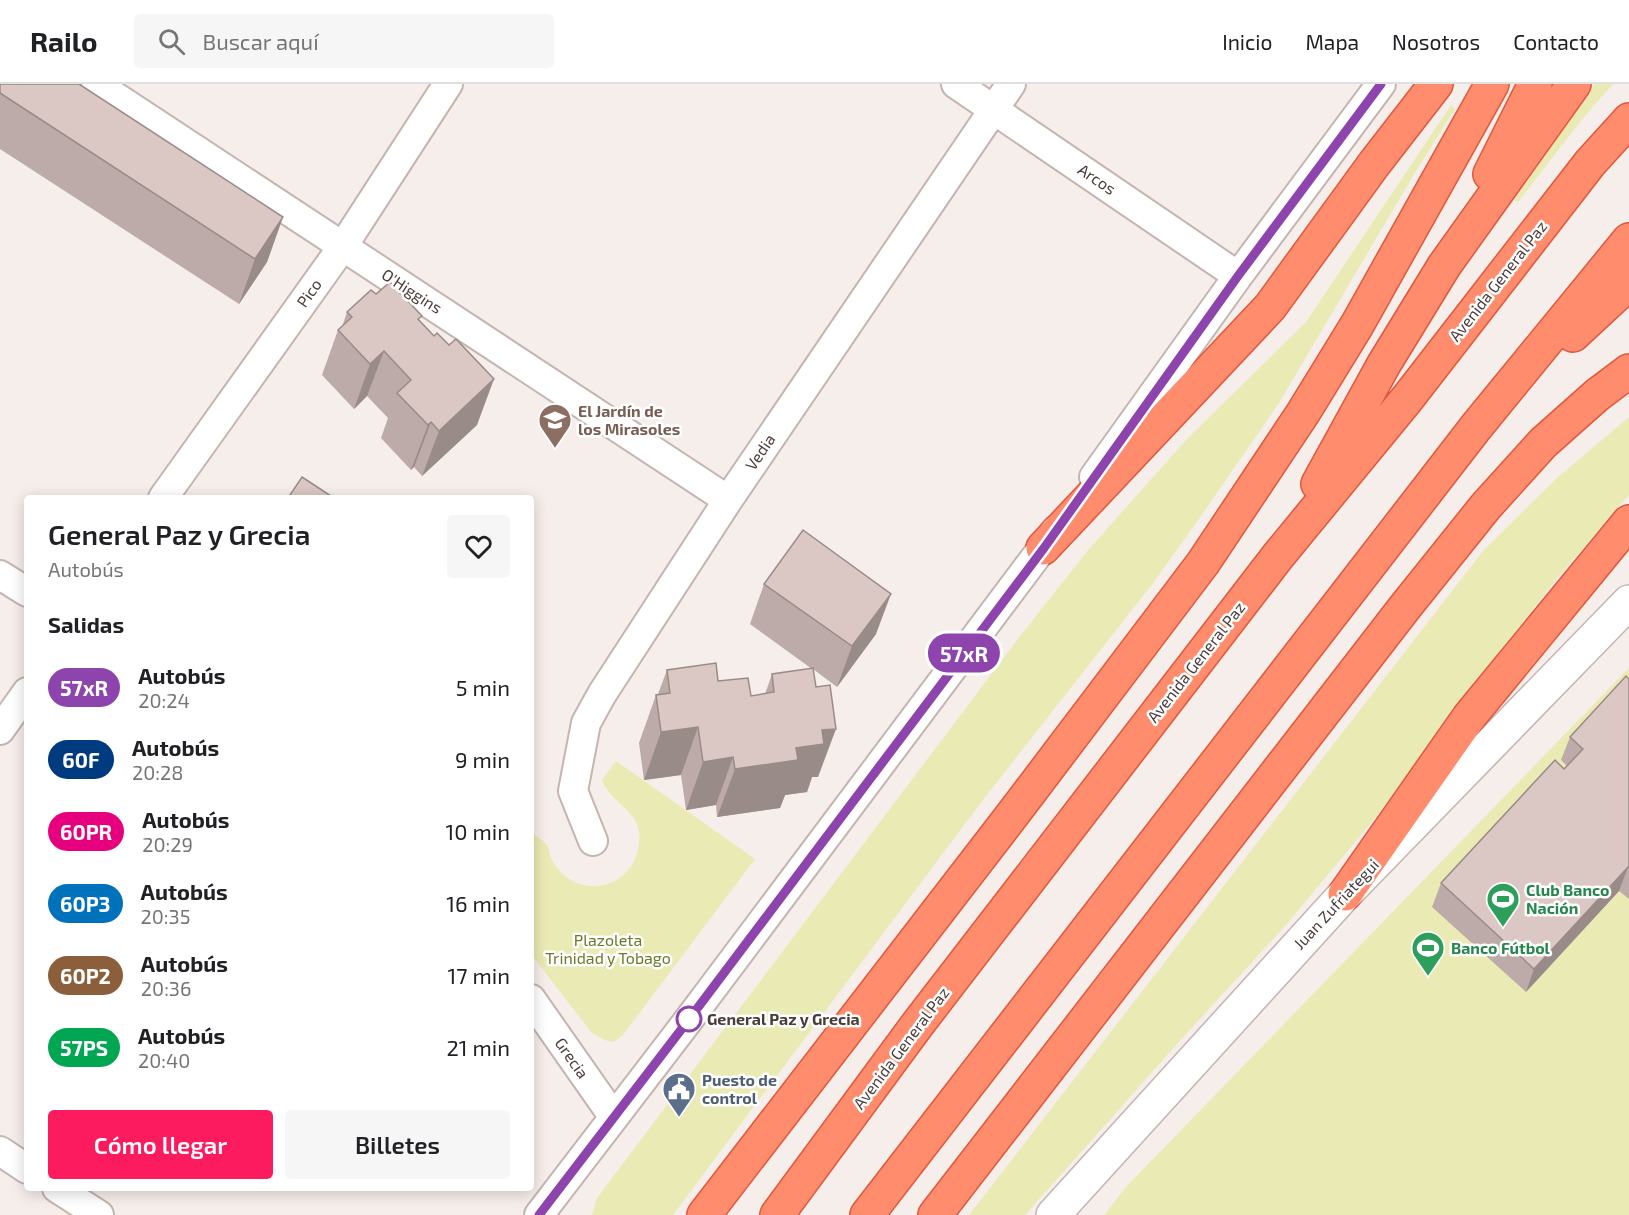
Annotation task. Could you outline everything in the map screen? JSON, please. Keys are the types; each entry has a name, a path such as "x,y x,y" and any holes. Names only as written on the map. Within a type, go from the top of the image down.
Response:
{"highway":[{"path":"1044,548 1270,308 1374,164 1436,84"},
{"path":"704,1215 1203,563 1303,413 1357,325 1492,84"},
{"path":"1444,266 1535,84"},
{"path":"1278,556 1384,364 1444,266 1574,84"},
{"name":"Avenida General Paz","path":"777,1215 917,1025 1278,556 1407,399 1590,163 1629,120"},
{"path":"867,1215 1476,427 1629,240"},
{"path":"1476,427 1629,283"},
{"path":"935,1215 1390,626 1486,506 1543,443 1597,395 1629,371"},
{"path":"1345,894 1469,717 1629,522"}],"street":[{"name":"O'Higgins","path":"96,84 728,500"},
{"name":"Pico","path":"165,495 343,246 448,84"},
{"name":"Arcos","path":"956,84 1238,276"},
{"name":"Vedia","path":"593,841 573,791 586,723 602,694 728,500 1011,84"},
{"path":"539,1215 1044,548 1238,276 1381,84"},
{"path":"0,575 24,590"},
{"name":"Juan Zufriategui","path":"1053,1215 1345,894 1629,602"},
{"path":"0,730 24,696"},
{"name":"Grecia","path":"534,1003 613,1116"},
{"path":"0,1151 24,1167"},
{"path":"62,1191 99,1215"}],"green space":[{"path":"1595,84 1613,84 1584,117 1518,202 1514,200"},
{"path":"1451,105 1455,109 1279,403 1194,526 1153,583 979,805 673,1215 592,1215 597,1198 1017,640 1089,549 1186,440 1306,322"},
{"path":"1629,417 1629,495 1554,582 1456,708 1376,817 1286,925 1025,1215 969,1215 1483,551 1558,477"},
{"name":"Club Banco Nación","path":"1629,668 1629,1215 1104,1215 1126,1187"},
{"name":"Plazoleta Trinidad y Tobago","path":"616,761 755,859 623,1035 614,1042 604,1040 591,1032 534,958 534,835 547,845 550,856 559,870 576,883 587,886 599,886 615,881 629,870 634,862 639,839 638,828 629,812 607,790 602,780"}],"building":[{"path":"0,84 79,84 283,217 255,259 0,93"},
{"path":"390,282 422,316 418,319 434,336 437,333 449,345 456,339 494,379 439,431 431,422 428,425 397,393 411,380 384,351 370,364 338,330 352,317 347,312 371,290 376,294"},
{"path":"302,477 329,495 290,495"},
{"path":"803,530 891,594 852,646 764,584"},
{"path":"716,663 718,681 748,678 751,696 774,692 772,674 813,668 816,687 830,685 836,729 822,730 824,744 796,748 798,760 735,769 733,757 703,762 698,727 661,732 656,695 670,693 667,670"},
{"path":"1626,676 1629,679 1629,868 1534,969 1441,883 1555,760 1564,769 1583,749 1570,737"}],"bus line":[{"name":"57xR","path":"539,1215 1044,548 1238,276 1381,84"}],"place":[{"name":"El Jardín de los Mirasoles","path":"555,449"},
{"name":"Club Banco Nación","path":"1503,928"},
{"name":"Banco Fútbol","path":"1428,977"},
{"name":"General Paz y Grecia","path":"689,1019"},
{"name":"Puesto de control","path":"679,1118"}]}
